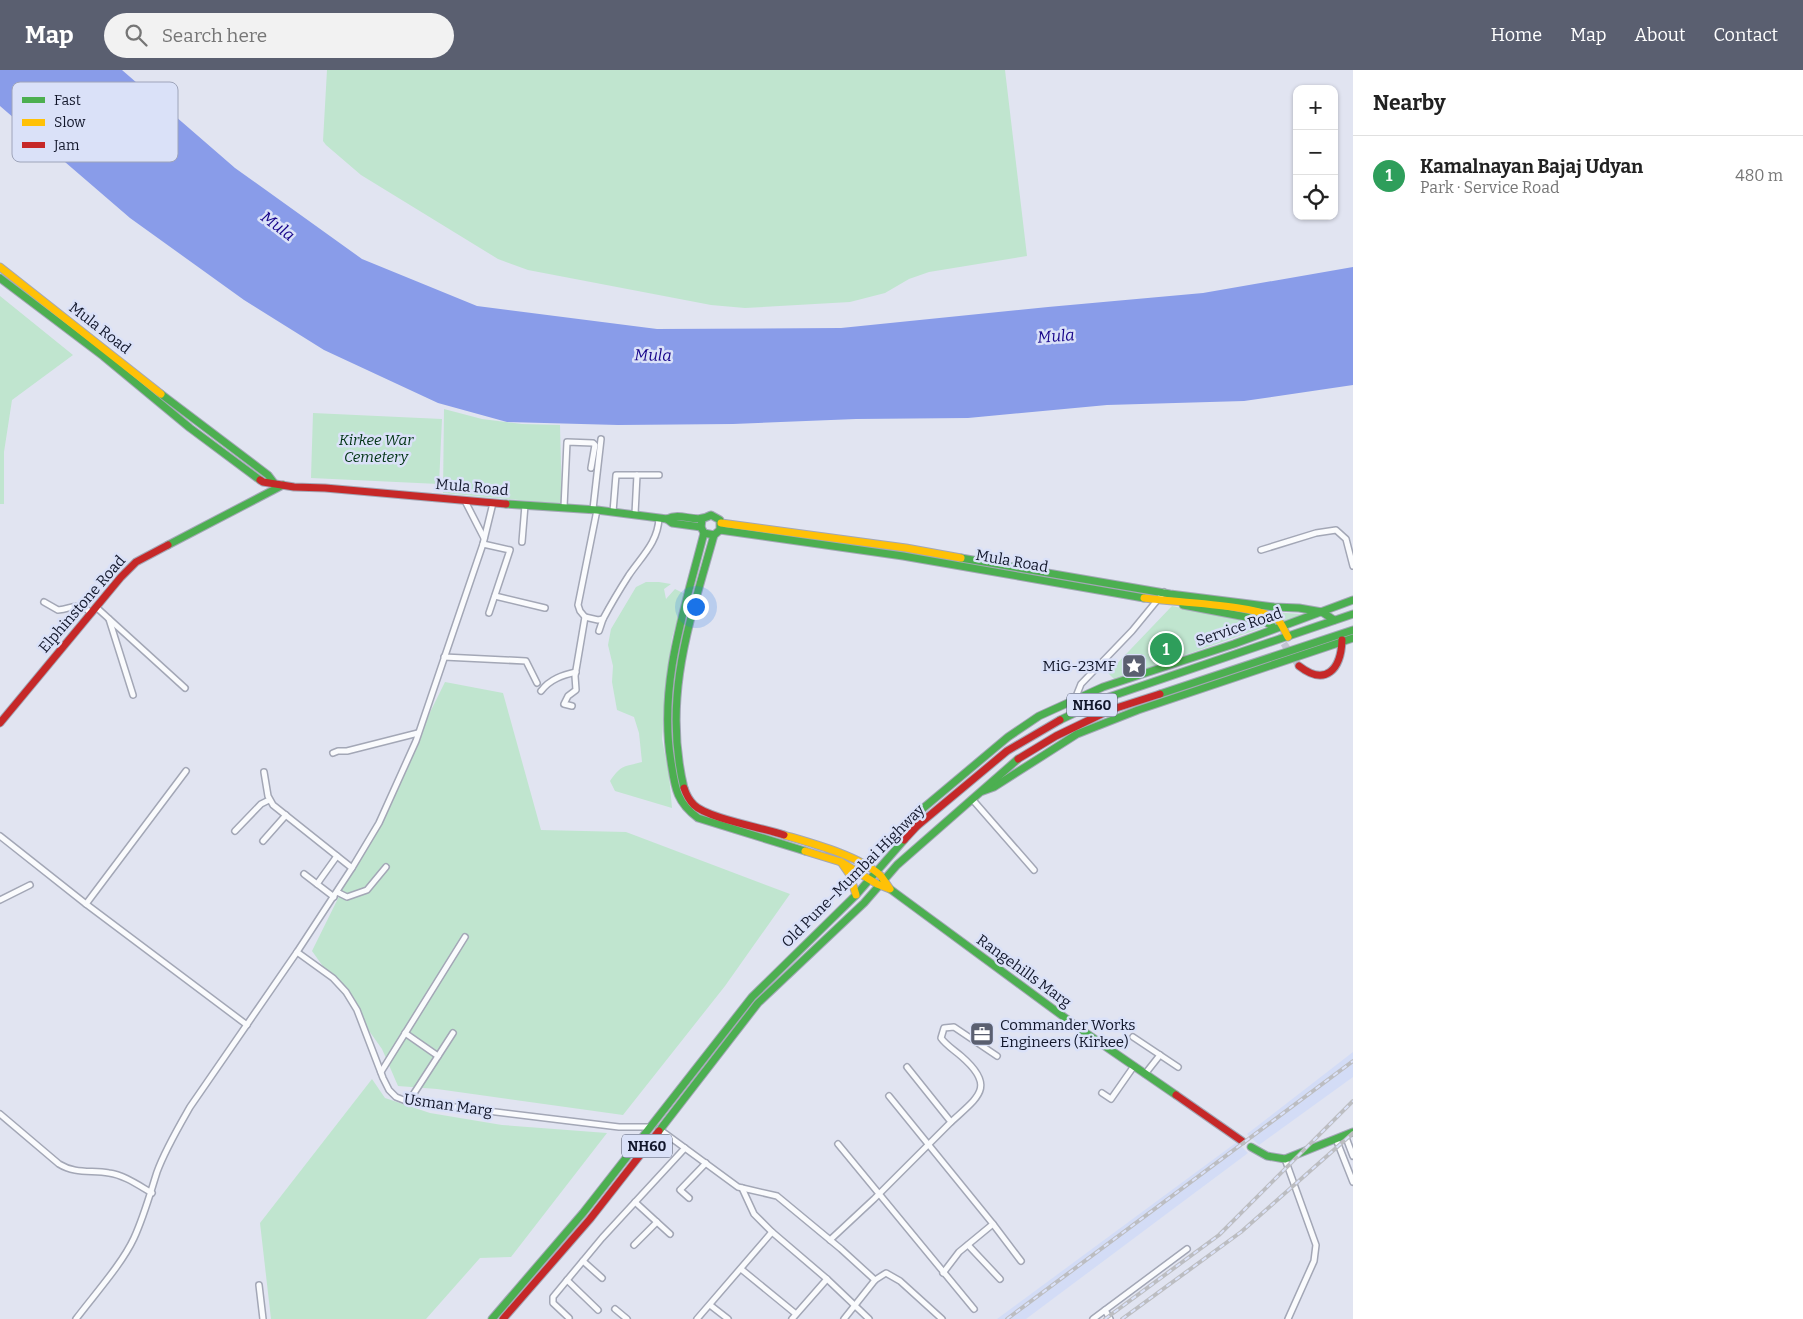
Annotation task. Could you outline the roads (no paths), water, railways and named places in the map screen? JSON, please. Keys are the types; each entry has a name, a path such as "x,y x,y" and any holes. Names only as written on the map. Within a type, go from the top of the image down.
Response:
{"main road":[{"name":"Mula Road","path":"1,269 166,403 203,438 264,482 465,501 595,509 667,519 673,516 702,527 903,556 1156,600 1194,602 1265,613 1273,616 1283,626"},
{"name":"Mula Road","path":"0,278 166,403 209,431 268,475 274,483"},
{"path":"203,438 209,431"},
{"name":"Elphinstone Road","path":"0,722 136,562 284,485"},
{"name":"Mula Road","path":"702,527 711,515 717,517 718,529"},
{"path":"702,527 670,675 667,729 675,783 680,802 692,814 705,820 841,862 856,869 879,886 890,889"},
{"path":"890,889 885,879 852,858 826,848 702,811 687,798 682,782 675,729 678,676 718,529 906,548 1164,592 1322,612 1334,620"},
{"name":"Service Road","path":"917,826 916,820 921,810 1008,737 1039,716 1103,687 1283,626 1353,600"},
{"path":"1172,602 1262,620 1272,626"},
{"name":"Old Pune–Mumbai Highway","path":"492,1319 583,1213 752,997 856,895 917,826 1007,751 1050,726 1106,698 1288,638 1353,614"},
{"path":"1283,626 1288,638"},
{"name":"Old Pune–Mumbai Highway","path":"503,1319 590,1219 758,1003 879,886 897,865 1015,761 1056,736 1110,710 1341,638 1353,630"},
{"path":"1299,666 1316,677 1328,674 1336,666 1341,638 1353,638"},
{"path":"841,862 850,875 856,895"},
{"name":"Rangehills Marg","path":"890,889 1145,1074 1242,1141"},
{"path":"1251,1147 1274,1159 1285,1159 1353,1132"}],"street":[{"path":"601,439 595,509 578,605 585,617 598,620 603,618"},
{"path":"564,508 567,442 593,443 591,468"},
{"path":"613,512 616,474 659,475"},
{"path":"635,514 637,475"},
{"path":"465,501 484,541 510,550 489,612"},
{"path":"76,1319 134,1238 158,1172 178,1127 190,1107 297,952 352,868 378,823 418,733 484,541 493,503"},
{"path":"522,542 525,505"},
{"path":"599,631 603,618 628,576 652,543 659,518"},
{"path":"1261,550 1316,533 1336,530 1346,539 1353,566"},
{"path":"1075,699 1081,684 1132,631 1164,592"},
{"path":"495,596 544,608"},
{"path":"44,602 58,610 80,606 85,607 109,619 185,688"},
{"path":"572,706 564,704 568,696 576,690 576,672 585,617"},
{"path":"109,619 133,696"},
{"path":"444,657 526,661 536,683"},
{"path":"541,691 551,681 560,676 576,672"},
{"path":"333,753 418,733"},
{"path":"86,904 186,771"},
{"path":"264,772 269,800 352,868"},
{"path":"972,799 1034,870"},
{"path":"235,831 261,804 269,800"},
{"path":"263,841 286,814"},
{"path":"0,836 86,904 247,1025"},
{"path":"317,884 337,856"},
{"path":"304,874 335,894 347,897 367,890 386,867"},
{"path":"0,900 30,885"},
{"path":"380,1072 465,937"},
{"name":"Usman Marg","path":"297,952 333,978 346,992 357,1010 380,1072 389,1090 396,1097 409,1101 619,1127 650,1127"},
{"path":"830,1240 980,1093 982,1084 977,1073 941,1038 944,1028 954,1027 997,1056"},
{"path":"405,1033 438,1056"},
{"path":"409,1101 452,1033"},
{"path":"1133,1037 1178,1067"},
{"path":"1145,1074 1160,1055"},
{"path":"1102,1093 1111,1099 1134,1066"},
{"path":"906,1067 950,1122"},
{"path":"889,1096 930,1144 1021,1261"},
{"path":"0,1114 68,1170 111,1173 152,1192"},
{"path":"660,1129 738,1188 777,1196 875,1280"},
{"path":"1345,1136 1353,1156"},
{"path":"1336,1139 1353,1182"},
{"path":"838,1144 878,1195 974,1309"},
{"path":"569,1318 553,1303 552,1299 583,1261 685,1148"},
{"path":"1285,1159 1316,1245 1314,1261 1288,1319"},
{"path":"690,1198 680,1190 706,1163"},
{"path":"742,1188 754,1214 856,1305 869,1319"},
{"path":"635,1202 670,1234"},
{"path":"634,1245 657,1222"},
{"path":"943,1273 959,1252 993,1224"},
{"path":"696,1319 772,1232"},
{"path":"968,1245 1000,1279"},
{"path":"1093,1319 1187,1249"},
{"path":"583,1261 602,1278"},
{"path":"741,1269 794,1317 827,1279"},
{"path":"844,1319 875,1280 886,1273 900,1282 942,1319"},
{"path":"567,1280 598,1310"},
{"path":"259,1284 263,1319"},
{"path":"710,1305 728,1319"},
{"path":"615,1309 627,1319"},
{"path":"1105,1310 1110,1319"}],"water":[{"path":"0,70 122,70 136,82 12,82 12,116 0,106"},
{"name":"Mula","path":"178,119 235,168 362,259 477,306 657,329 841,328 1203,293 1353,267 1353,385 1244,401 1107,405 968,418 618,425 507,422 438,403 324,350 244,300 130,218 65,162 178,162"}],"tunnel":[{"path":"1272,626 1299,666"}],"railway":[{"path":"1007,1319 1353,1061"},
{"path":"1105,1319 1219,1235 1353,1101"},
{"path":"1122,1319 1241,1232 1353,1133"}],"place":[{"name":"Kamalnayan Bajaj Udyan","path":"1166,649"},
{"name":"MiG-23MF","path":"1134,666"},
{"name":"Commander Works Engineers (Kirkee)","path":"982,1034"}],"park label":[{"name":"Kirkee War Cemetery","path":"376,448"}]}
